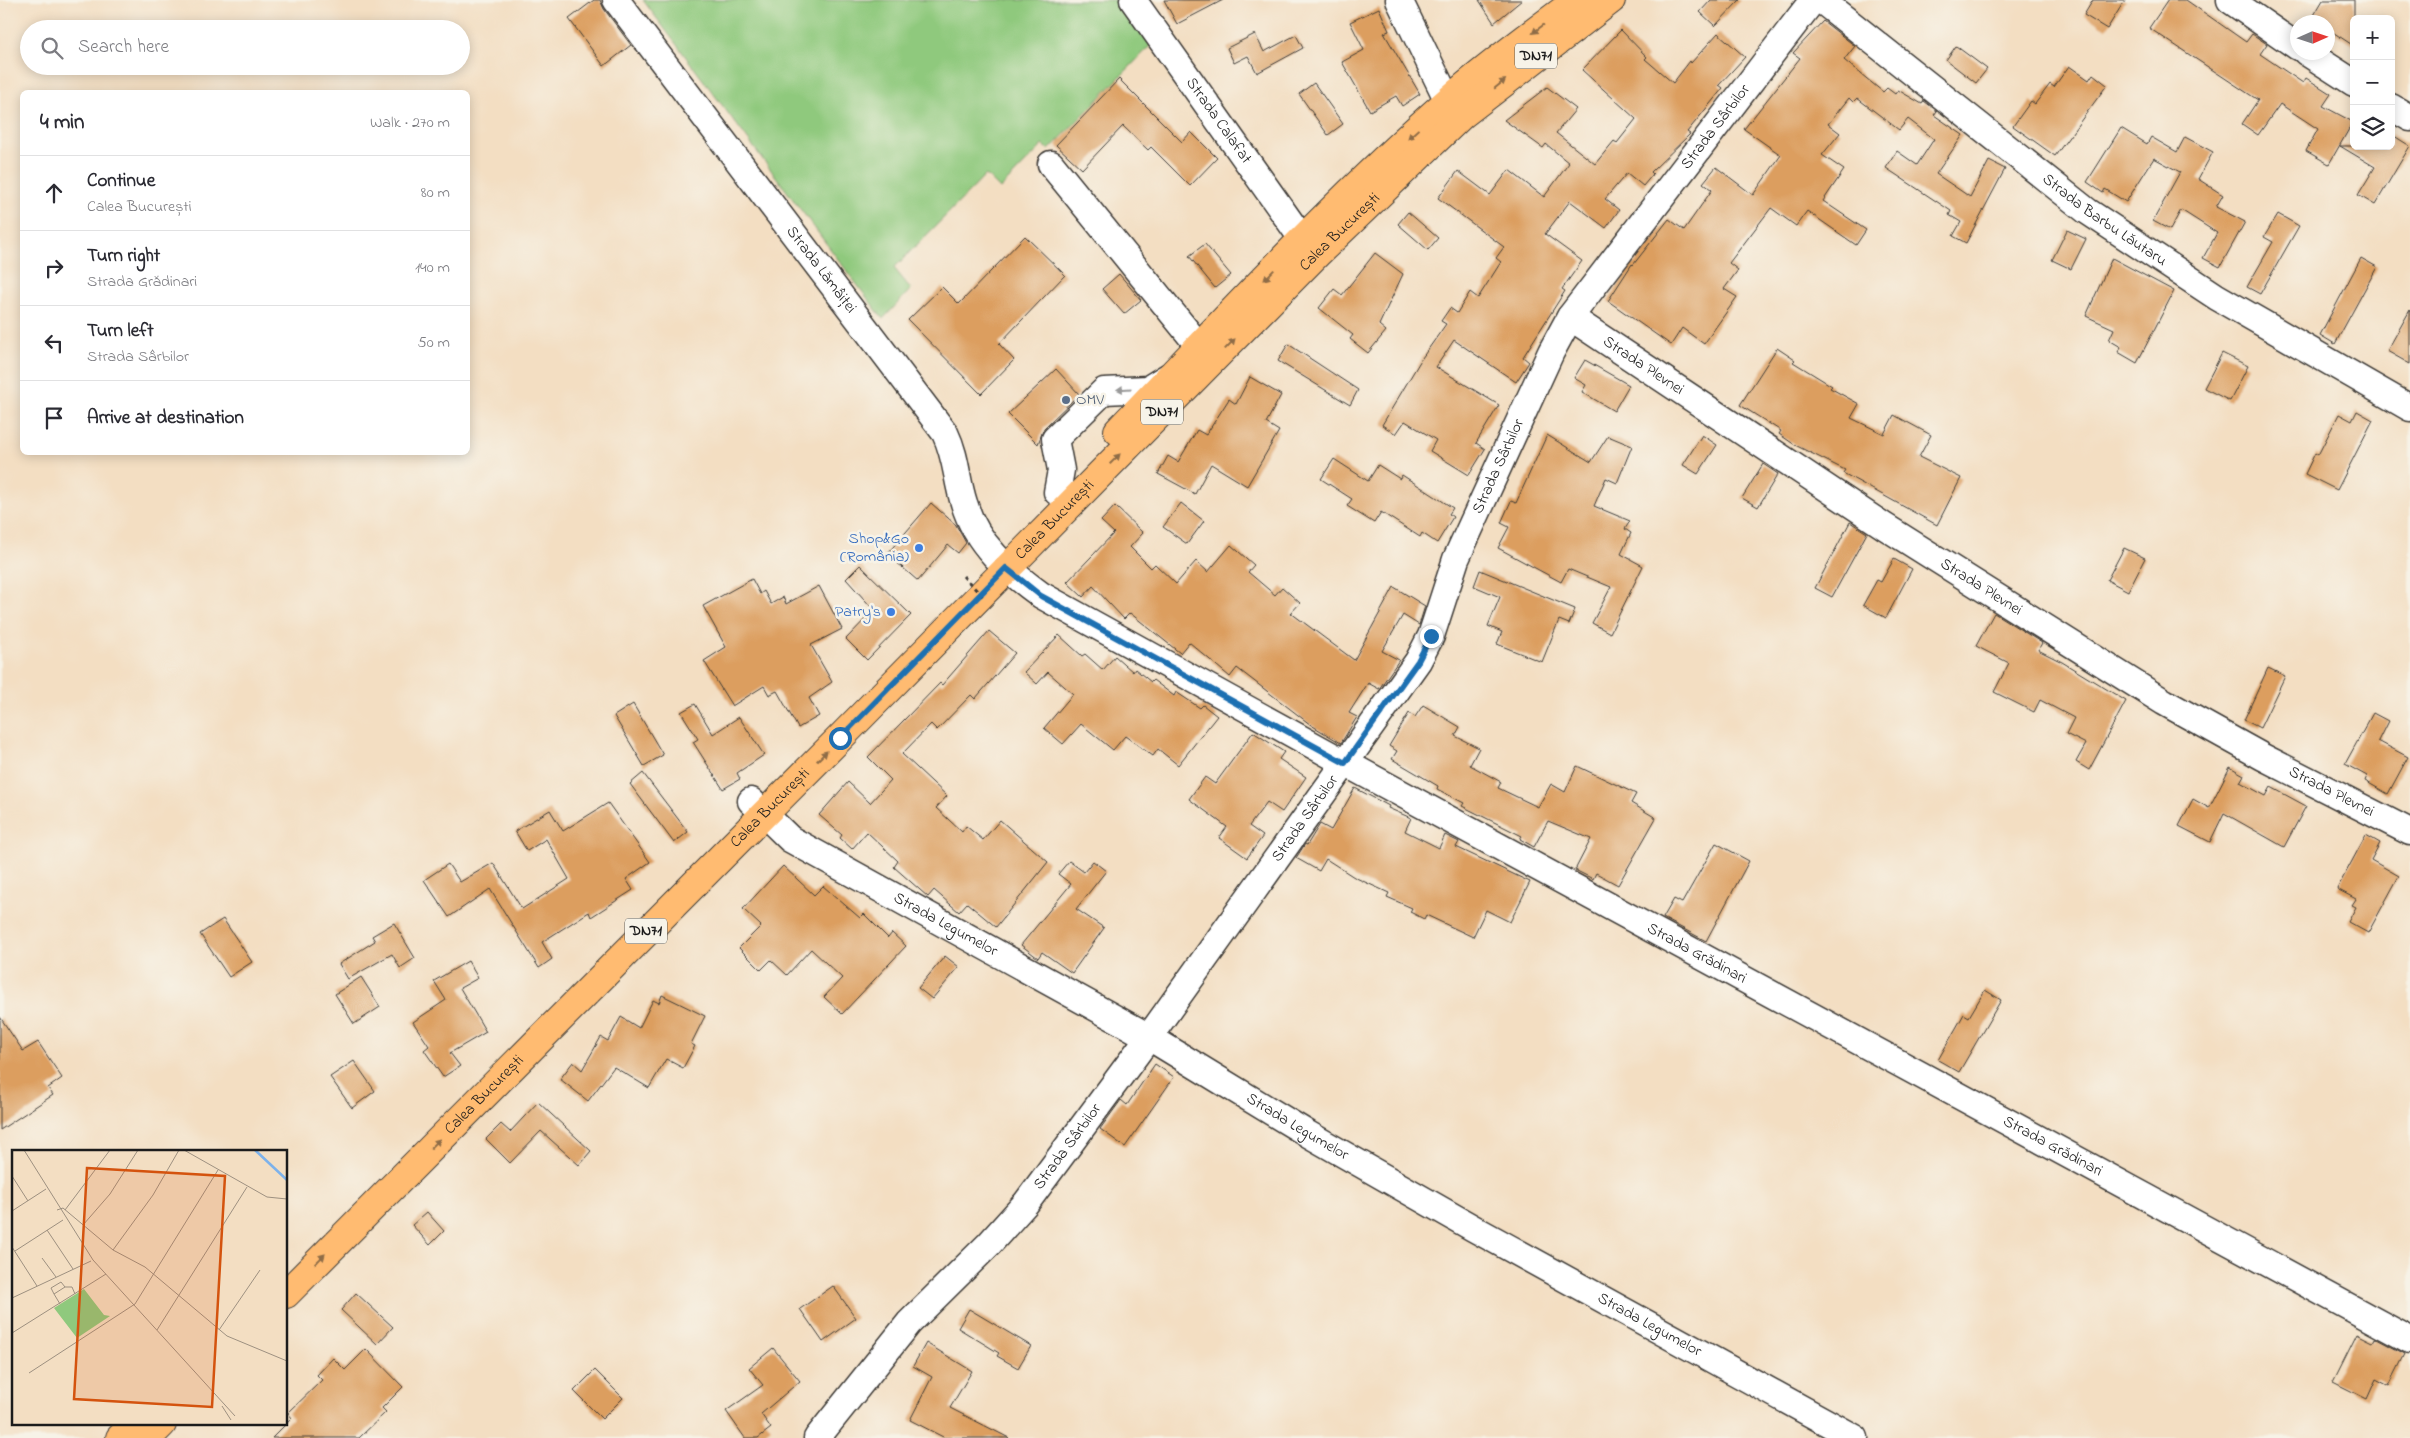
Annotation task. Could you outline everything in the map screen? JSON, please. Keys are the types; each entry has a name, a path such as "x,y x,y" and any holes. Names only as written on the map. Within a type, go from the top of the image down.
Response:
{"main road":[{"name":"Calea București","path":"288,1292 757,808 838,716 999,561 1310,247 1455,108 1507,52 1577,0"},
{"name":"Calea București","path":"1455,108 1611,0"},
{"name":"Calea București","path":"999,561 1057,492 1169,376 1199,346 1310,247"},
{"name":"Calea București","path":"288,1265 757,808"},
{"path":"120,1438 131,1426"},
{"path":"148,1438 160,1426"}],"street":[{"name":"Strada Lămâiței","path":"616,0 945,433 954,452 963,502 981,541 999,561"},
{"name":"Strada Calafat","path":"1133,0 1310,247"},
{"path":"1399,0 1455,108"},
{"name":"Strada Sârbilor","path":"817,1438 909,1323 989,1244 1026,1203 1149,1037 1418,661 1431,636 1456,560 1551,352 1570,317 1812,0"},
{"name":"Strada Barbu Lăutaru","path":"1821,0 2087,211 2217,297 2410,408"},
{"path":"2230,0 2290,41"},
{"path":"2318,60 2350,80"},
{"path":"2395,109 2410,118"},
{"path":"1051,164 1199,346"},
{"name":"Strada Plevnei","path":"1570,317 1884,526 2164,702 2263,757 2410,832"},
{"path":"1057,492 1061,470 1054,439 1104,391 1148,389 1169,376"},
{"name":"Strada Grădinari","path":"999,561 1041,596 1345,763 2410,1340"},
{"name":"Strada Legumelor","path":"757,808 790,839 1149,1037 1397,1186 1855,1438"}],"path":[{"path":"963,576 986,599"}],"green space":[{"path":"643,0 1123,0 1153,43 1049,150 1043,145 1000,189 986,175 894,268 911,289 883,319"}],"building":[{"path":"594,0 600,0 604,9 631,45 604,66 569,19"},
{"path":"1164,0 1223,0 1177,24"},
{"path":"1479,0 1522,0 1494,23"},
{"path":"1711,0 1740,0 1715,26 1700,12"},
{"path":"2093,0 2125,0 2107,29 2084,15"},
{"path":"2168,0 2186,0 2246,42 2252,34 2267,44 2260,54 2303,83 2306,78 2331,94 2323,106 2350,120 2350,127 2329,164 2306,151 2318,129 2280,104 2258,135 2242,124 2258,100 2149,28"},
{"path":"2323,0 2354,0 2354,15 2350,15 2350,43 2335,34 2335,15 2314,15"},
{"path":"1379,8 1389,31 1384,33 1420,94 1402,106 1396,96 1370,111 1342,62 1364,50 1350,22"},
{"path":"1823,21 1855,46 1844,60 1883,92 1887,88 1895,94 1898,90 1922,104 1924,101 1937,111 1934,115 1963,135 1936,174 1970,197 1989,161 2005,169 1966,243 1953,236 1961,222 1949,215 1951,211 1886,168 1897,151 1917,165 1934,139 1908,119 1899,130 1857,98 1853,102 1849,98 1828,124 1840,133 1822,155 1844,170 1823,201 1866,230 1856,245 1807,211 1796,226 1771,208 1729,263 1738,270 1724,289 1737,297 1704,344 1682,328 1671,345 1608,301 1632,264 1669,219 1684,230 1712,190 1703,183 1716,167 1753,195 1781,155 1744,129 1800,58 1793,53"},
{"path":"1621,30 1647,57 1645,59 1673,83 1690,61 1691,63 1718,33 1745,57 1719,85 1723,88 1687,132 1690,134 1651,172 1653,174 1643,186 1627,173 1605,199 1619,210 1606,228 1570,201 1545,234 1582,261 1562,289 1565,291 1523,357 1529,362 1516,382 1454,340 1436,367 1499,405 1476,443 1485,449 1469,475 1430,451 1436,440 1405,421 1396,434 1382,425 1422,358 1446,324 1441,321 1450,308 1457,313 1470,292 1478,298 1501,262 1496,258 1504,247 1438,198 1458,171 1490,195 1509,170 1544,197 1569,163 1546,144 1543,148 1504,120 1547,87 1576,109 1556,133 1595,164 1614,141 1617,143 1636,119 1582,70"},
{"path":"1255,34 1264,52 1296,35 1303,48 1257,73 1248,56 1234,63 1227,48"},
{"path":"1956,46 1987,69 1976,83 1946,60"},
{"path":"2069,66 2089,80 2093,74 2107,85 2055,156 2013,126 2031,101 2035,104 2050,84 2054,87"},
{"path":"1119,79 1182,142 1191,132 1217,158 1190,186 1151,147 1148,150 1123,126 1082,169 1056,145"},
{"path":"1314,83 1343,124 1328,135 1299,94"},
{"path":"2121,128 2147,144 2151,137 2177,152 2185,137 2213,152 2198,179 2223,195 2216,207 2245,222 2220,267 2203,258 2217,233 2181,210 2170,230 2153,221 2180,172 2154,158 2126,202 2105,189 2103,193 2087,182"},
{"path":"2395,137 2410,146 2375,205 2358,195 2375,167 2340,146 2350,146 2350,150 2395,150"},
{"path":"1408,212 1438,238 1428,250 1398,224"},
{"path":"2278,214 2299,226 2260,294 2247,287 2273,242 2264,237"},
{"path":"2067,230 2086,239 2071,269 2052,260"},
{"path":"1025,236 1065,275 999,344 1014,360 981,394 908,320 942,287 959,304"},
{"path":"1205,244 1231,275 1215,288 1189,256"},
{"path":"1375,253 1403,274 1379,325 1386,331 1368,353 1350,339 1353,335 1319,308 1334,289 1342,295"},
{"path":"2112,258 2174,291 2137,363 2118,352 2121,347 2109,340 2114,329 2086,316"},
{"path":"2361,258 2377,267 2335,344 2320,335"},
{"path":"1119,274 1141,300 1124,314 1102,289"},
{"path":"2410,310 2410,364 2387,351"},
{"path":"1288,344 1358,390 1350,405 1278,361"},
{"path":"1777,348 1795,360 1793,362 1832,386 1830,388 1859,404 1851,418 1884,434 1894,415 1931,435 1919,457 1961,478 1937,525 1843,473 1845,470 1795,445 1779,434 1781,431 1740,405"},
{"path":"2222,353 2248,366 2230,401 2204,388"},
{"path":"1585,360 1629,385 1614,411 1582,392 1586,385 1574,378"},
{"path":"1056,369 1079,394 1044,428 1038,444 1008,414"},
{"path":"1250,377 1281,395 1266,423 1279,431 1247,486 1211,464 1195,494 1158,474 1168,456 1178,462 1197,430 1206,435 1229,399 1236,404"},
{"path":"2357,411 2373,420 2337,490 2305,474 2315,453 2318,455 2339,414 2352,421"},
{"path":"1547,435 1591,462 1608,436 1632,446 1617,483 1606,478 1594,506 1630,521 1625,529 1631,533 1621,554 1643,566 1610,633 1592,623 1611,587 1568,569 1561,582 1498,548 1509,527 1501,523 1511,501 1516,503"},
{"path":"1702,435 1717,445 1698,474 1683,465"},
{"path":"1334,459 1368,481 1378,465 1400,479 1402,475 1453,508 1449,514 1453,517 1437,543 1422,533 1420,537 1381,512 1374,523 1347,506 1352,499 1321,479"},
{"path":"1763,464 1778,474 1758,507 1742,498"},
{"path":"931,503 956,525 966,543 958,553 948,545 918,581 887,554"},
{"path":"1181,503 1204,521 1187,544 1163,527"},
{"path":"1115,506 1143,533 1130,547 1151,568 1155,564 1176,584 1196,561 1208,572 1231,545 1254,565 1248,572 1275,595 1282,587 1300,603 1291,613 1354,660 1394,587 1425,606 1419,625 1403,615 1382,651 1399,660 1379,689 1368,683 1349,713 1357,717 1341,743 1311,725 1237,668 1230,677 1189,642 1180,653 1130,613 1124,619 1093,586 1083,597 1067,582 1114,533 1101,521"},
{"path":"1850,522 1867,533 1832,597 1815,588"},
{"path":"2124,548 2145,558 2128,591 2107,580"},
{"path":"1894,559 1912,569 1886,618 1863,605 1877,580 1881,582"},
{"path":"860,565 911,615 867,660 846,639 874,610 846,579"},
{"path":"1480,570 1575,609 1569,624 1559,620 1542,662 1497,644 1502,632 1488,626 1500,597 1474,586"},
{"path":"752,579 760,594 764,591 771,604 783,597 786,604 819,586 842,629 811,645 832,682 809,698 819,716 798,728 777,691 769,695 764,686 732,706 704,661 726,647 703,606"},
{"path":"1994,613 2042,643 2038,650 2062,662 2126,701 2089,770 2076,762 2086,744 2066,734 2074,718 2040,700 2034,712 1994,692 2009,663 1976,646"},
{"path":"989,631 1015,653 975,699 971,695 937,730 931,724 902,754 947,796 936,808 962,832 966,826 983,840 1000,820 1048,862 996,927 967,903 959,912 934,890 928,897 894,867 898,861 867,832 852,849 840,838 842,835 819,815 848,782 870,803 891,780 868,757 940,683 942,685"},
{"path":"1059,635 1082,656 1085,654 1103,670 1115,656 1133,672 1135,669 1151,682 1153,680 1174,696 1176,692 1200,708 1203,705 1217,716 1178,765 1158,749 1153,756 1125,736 1113,750 1081,724 1063,744 1044,728 1073,694 1048,672 1037,684 1024,672"},
{"path":"2268,668 2285,676 2260,728 2244,720"},
{"path":"633,704 663,755 644,766 614,716"},
{"path":"695,704 713,734 739,717 764,755 737,773 740,779 723,789 693,742 698,739 681,712"},
{"path":"1423,705 1460,727 1455,736 1479,748 1470,765 1501,782 1498,788 1538,807 1551,784 1565,792 1577,766 1636,794 1631,803 1656,818 1618,885 1596,873 1593,879 1575,870 1591,839 1548,821 1534,847 1520,839 1522,836 1462,806 1464,803 1437,789 1438,786 1392,759 1397,751 1389,746 1409,713 1415,717"},
{"path":"2373,713 2388,721 2378,741 2408,757 2388,794 2365,781 2367,776 2345,764"},
{"path":"1253,732 1284,752 1279,759 1306,777 1282,812 1267,802 1249,826 1263,836 1247,858 1219,838 1227,827 1189,799 1205,777 1215,784"},
{"path":"2230,767 2244,775 2240,782 2266,796 2271,787 2306,806 2284,847 2224,813 2210,842 2179,826 2193,799 2209,808"},
{"path":"643,773 688,832 674,843 630,784"},
{"path":"1355,788 1389,806 1388,808 1411,818 1405,831 1439,848 1445,835 1459,842 1456,847 1530,882 1510,922 1486,910 1473,937 1426,915 1424,919 1410,912 1412,908 1387,897 1389,893 1354,877 1326,859 1319,871 1296,858 1320,824 1331,830"},
{"path":"608,803 650,862 626,879 633,890 591,917 589,912 542,942 552,959 539,968 490,889 449,917 424,880 448,864 460,882 493,863 522,909 569,879 546,839 527,851 515,831 550,810 563,831"},
{"path":"2366,835 2380,843 2371,860 2399,876 2368,933 2348,922 2356,907 2352,905 2356,899 2337,889"},
{"path":"1716,843 1749,861 1706,941 1663,918 1674,899 1682,903"},
{"path":"1069,861 1084,872 1093,861 1106,871 1076,909 1104,928 1072,973 1042,952 1038,958 1021,945 1071,884 1058,874"},
{"path":"783,866 814,895 823,886 860,918 864,914 888,938 892,933 906,946 842,1014 824,997 842,978 811,949 787,975 771,960 761,970 739,948 761,926 743,909"},
{"path":"223,919 252,962 229,977 200,934"},
{"path":"394,923 415,958 400,968 392,954 348,979 339,964 375,941 372,936"},
{"path":"945,956 959,967 932,999 918,988"},
{"path":"468,961 478,978 460,988 486,1032 450,1053 460,1066 443,1077 424,1050 429,1046 413,1022 446,1000 434,981"},
{"path":"361,977 380,1007 354,1024 335,994"},
{"path":"1985,990 2001,1000 1959,1072 1938,1060 1964,1014 1969,1017"},
{"path":"662,995 705,1016 691,1044 695,1046 683,1068 666,1059 649,1088 614,1067 588,1101 560,1079 573,1062 582,1070 601,1037 608,1041 621,1017 639,1028 653,1000 659,1003"},
{"path":"0,1017 23,1051 38,1042 62,1078 48,1088 53,1095 0,1130"},
{"path":"354,1061 375,1091 352,1108 330,1077"},
{"path":"1155,1064 1174,1077 1125,1147 1100,1129 1121,1100 1127,1105"},
{"path":"538,1102 591,1151 579,1165 541,1131 510,1163 486,1139 501,1124 510,1132"},
{"path":"427,1212 444,1231 430,1245 412,1225"},
{"path":"833,1286 856,1318 823,1342 800,1309"},
{"path":"356,1293 393,1327 377,1344 341,1310"},
{"path":"969,1309 1031,1346 1018,1368 997,1356 999,1353 958,1328"},
{"path":"2357,1334 2373,1342 2375,1338 2405,1354 2389,1386 2376,1379 2367,1399 2333,1382"},
{"path":"926,1343 972,1371 950,1408 1009,1438 945,1438 910,1420 932,1377 913,1366"},
{"path":"773,1348 800,1381 761,1414 771,1428 758,1438 745,1438 726,1411 763,1385 749,1368"},
{"path":"366,1349 403,1387 382,1408 386,1412 359,1438 272,1438 284,1426 288,1426 288,1422 292,1418 288,1413 322,1380 317,1375 333,1358 345,1370"},
{"path":"595,1370 623,1398 602,1419 574,1391"}],"place":[{"name":"OMV","path":"1066,400"},
{"name":"Shop&Go (România)","path":"919,548"},
{"name":"Patry's","path":"891,612"}],"route":[{"path":"840,738 1006,568 1041,596 1345,763 1418,661 1431,636"}]}
